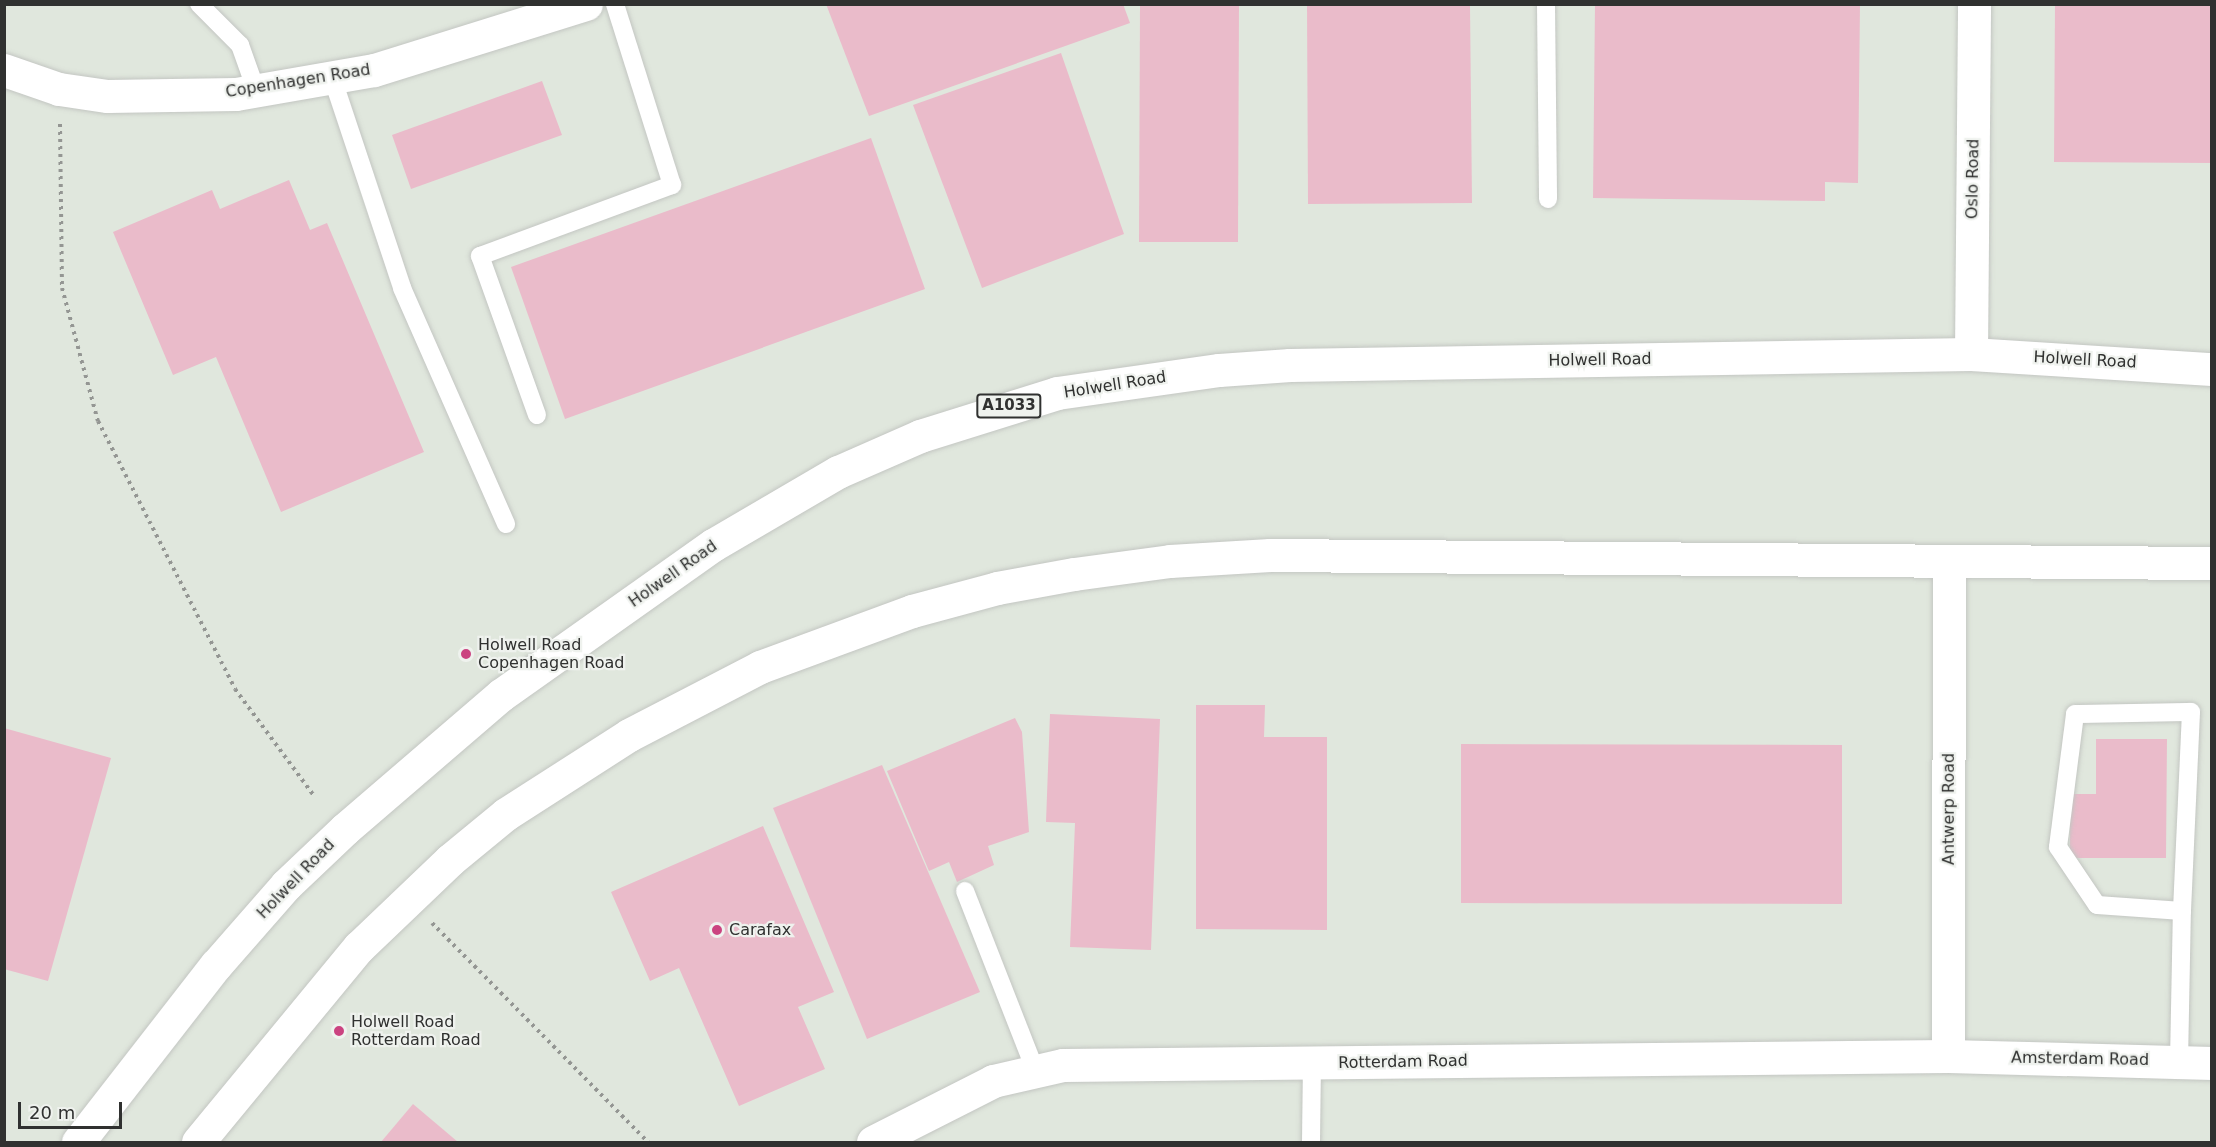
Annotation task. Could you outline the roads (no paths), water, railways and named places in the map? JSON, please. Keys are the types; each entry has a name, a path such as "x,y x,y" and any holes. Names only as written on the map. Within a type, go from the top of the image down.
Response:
{"main road":[{"name":"Copenhagen Road","path":"4,70 59,89 107,96 256,90 374,70 586,4"},
{"name":"Oslo Road","path":"1971,354 1974,4"},
{"name":"Holwell Road","path":"78,1143 216,965 286,885 345,829 501,695 713,545 838,472 920,436 1057,393 1219,370 1364,362 1971,354 2211,369"},
{"path":"198,1143 359,947 450,860 506,814 581,763 750,671 912,611 997,588 1074,574 1170,561 1270,555 1948,563 2211,562"},
{"name":"Antwerp Road","path":"1948,563 1948,1056"},
{"name":"Amsterdam Road","path":"1948,1056 2211,1064"},
{"name":"Rotterdam Road","path":"873,1143 993,1082 1063,1065 1948,1056"}],"lane":[{"path":"199,4 217,12 240,45 256,90"},
{"path":"537,415 480,256 672,185 615,4"},
{"path":"1546,4 1548,199"},
{"path":"332,77 402,288 506,524"},
{"path":"2179,1062 2182,911 2191,712 2075,714 2058,847 2097,905 2182,911"},
{"path":"964,891 1036,1072"},
{"path":"1311,1143 1312,1063"}],"place":[{"name":"Holwell Road Copenhagen Road","path":"466,654"},
{"name":"Carafax","path":"717,930"},
{"name":"Holwell Road Rotterdam Road","path":"339,1031"}]}
